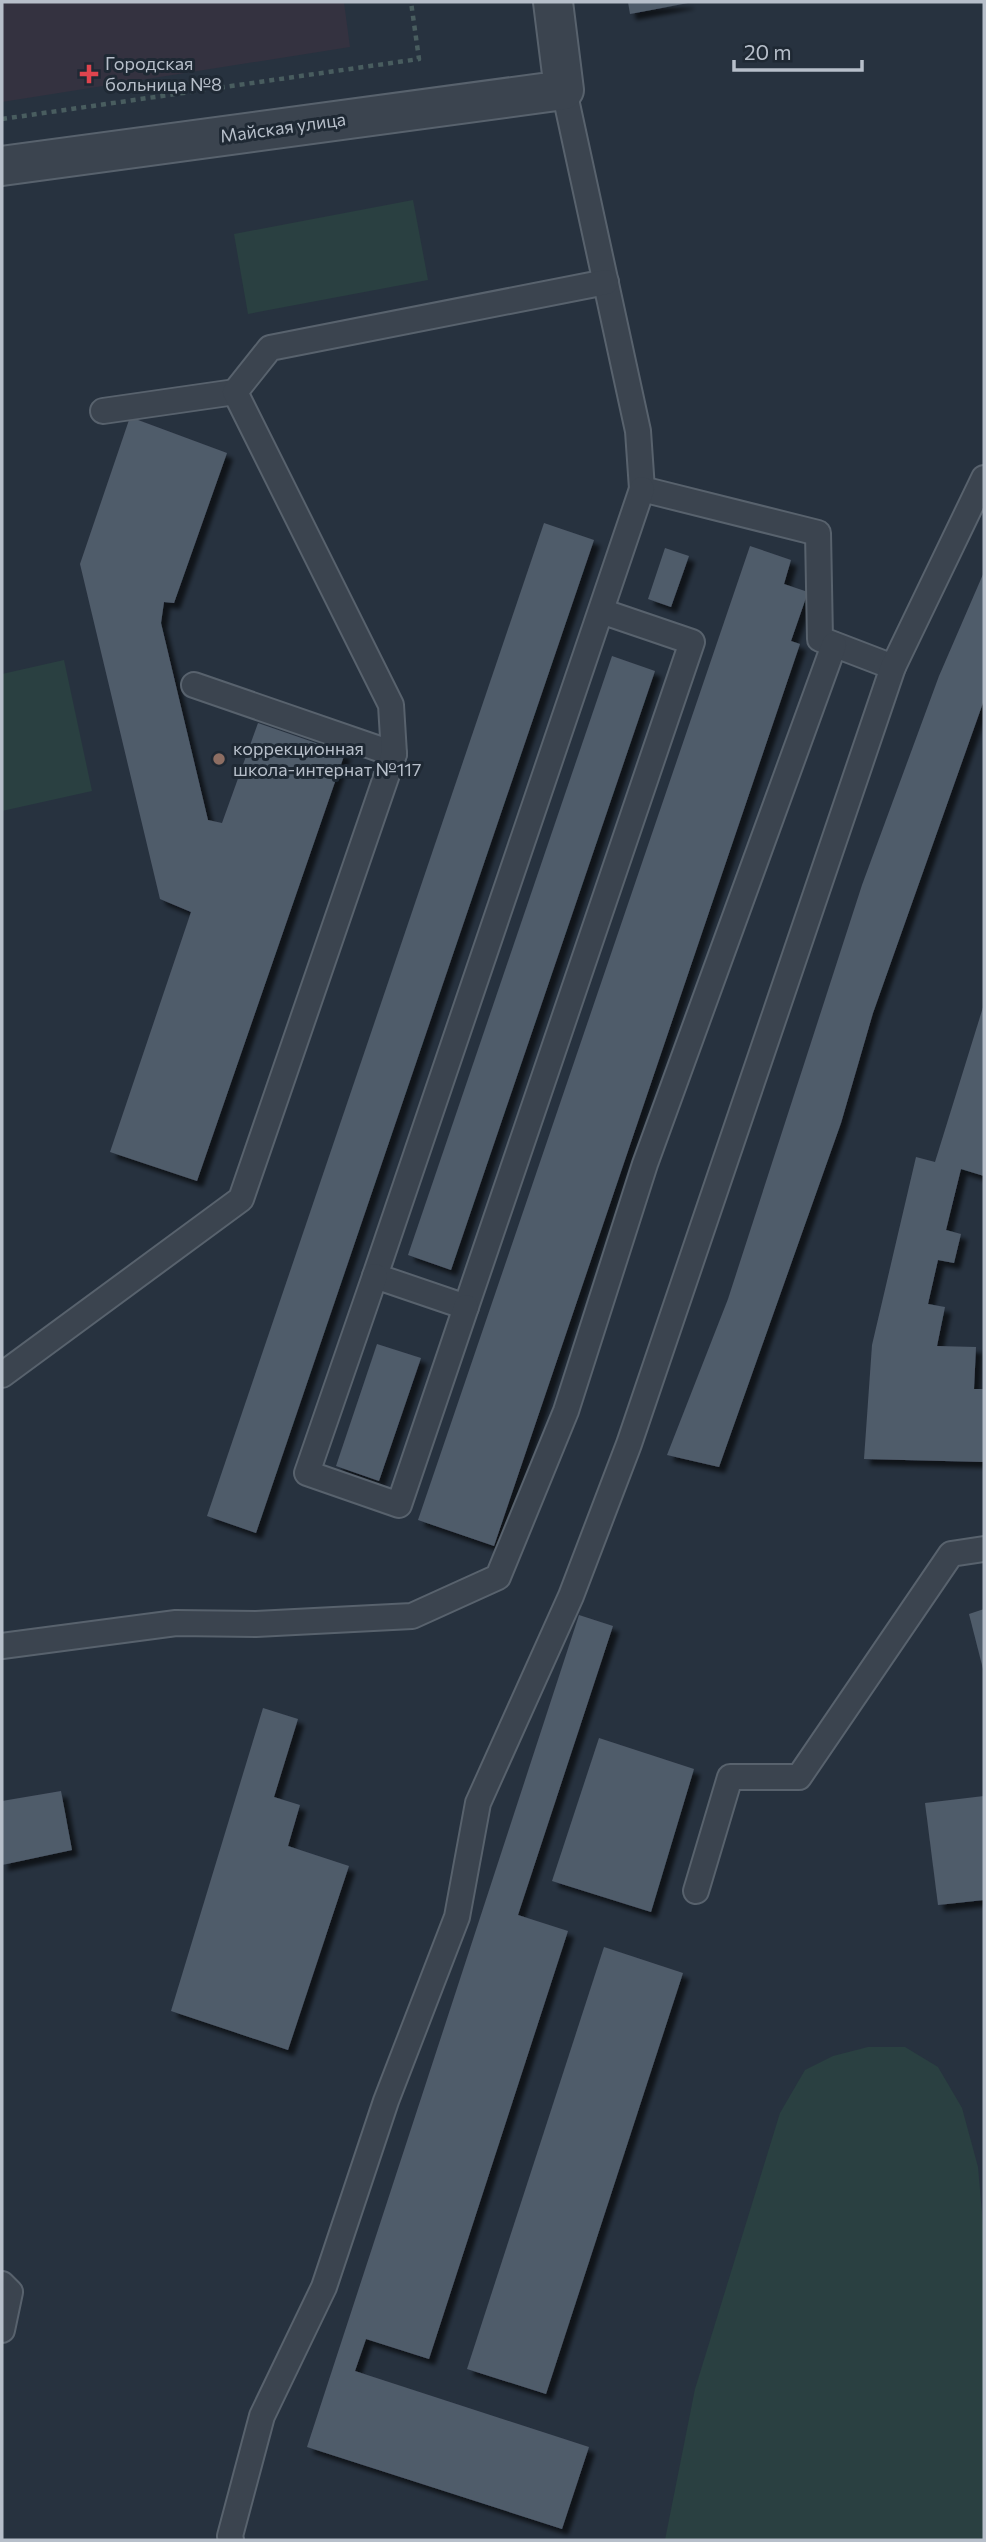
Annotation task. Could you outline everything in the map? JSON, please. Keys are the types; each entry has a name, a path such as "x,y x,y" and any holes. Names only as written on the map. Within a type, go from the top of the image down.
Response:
{"street":[{"path":"553,2 564,90"},
{"name":"Майская улица","path":"2,166 564,90"}],"lane":[{"path":"564,90 638,431 642,489 307,1473 399,1504 692,642 601,611"},
{"path":"103,411 235,392 270,348 606,282"},
{"path":"2,1375 241,1199 394,754 391,705 235,392"},
{"path":"231,2540 262,2416 324,2287 386,2101 457,1917 478,1803 571,1596 629,1444 893,667 984,478"},
{"path":"642,489 818,533 820,639 893,667"},
{"path":"2,1646 176,1623 256,1624 412,1616 498,1577 566,1411 645,1164 834,645"},
{"path":"194,685 394,754"},
{"path":"375,1276 466,1307"},
{"path":"696,1891 730,1777 799,1777 951,1554 984,1549"},
{"path":"2,2284 10,2292 2,2330"}],"path":[{"path":"2,119 419,59 411,2"}],"shaded area":[{"name":"Городская больница №8","path":"2,2 344,2 350,47 2,102"}],"green space":[{"path":"413,200 428,280 248,314 234,234"},
{"path":"64,660 92,791 2,811 2,674"},
{"path":"868,2047 905,2047 938,2067 962,2108 978,2167 984,2237 984,2540 665,2540 695,2389 780,2113 805,2070 833,2056"}],"building":[{"path":"628,2 688,2 688,3 630,14"},
{"path":"130,417 227,453 174,603 164,602 161,623 208,820 222,823 258,723 345,753 197,1181 110,1152 191,912 160,899 80,564"},
{"path":"544,523 594,540 256,1533 207,1516"},
{"path":"750,546 791,560 784,584 808,592 791,641 800,644 494,1546 418,1520"},
{"path":"665,548 689,556 671,607 648,599"},
{"path":"984,572 984,700 873,1013 841,1123 719,1467 667,1455 728,1299 862,885 939,676"},
{"path":"612,656 655,671 451,1270 408,1255"},
{"path":"984,1004 984,1176 961,1169 946,1230 961,1234 954,1263 938,1260 928,1304 945,1307 937,1346 976,1347 974,1389 984,1389 984,1462 864,1459 872,1345 916,1157 935,1162"},
{"path":"377,1344 421,1358 379,1481 336,1466"},
{"path":"984,1609 984,1669 983,1669 969,1614"},
{"path":"579,1615 613,1626 518,1915 568,1931 429,2359 366,2339 355,2371 589,2447 562,2529 307,2447"},
{"path":"263,1708 298,1719 274,1797 300,1805 288,1846 349,1866 288,2050 171,2011"},
{"path":"599,1738 694,1769 651,1912 552,1881"},
{"path":"61,1791 72,1850 2,1865 2,1801"},
{"path":"984,1796 984,1900 938,1905 925,1803"},
{"path":"604,1947 683,1973 546,2394 467,2369"}],"place":[{"name":"Городская больница №8","path":"89,74"},
{"name":"коррекционная школа-интернат №117","path":"219,759"}]}
